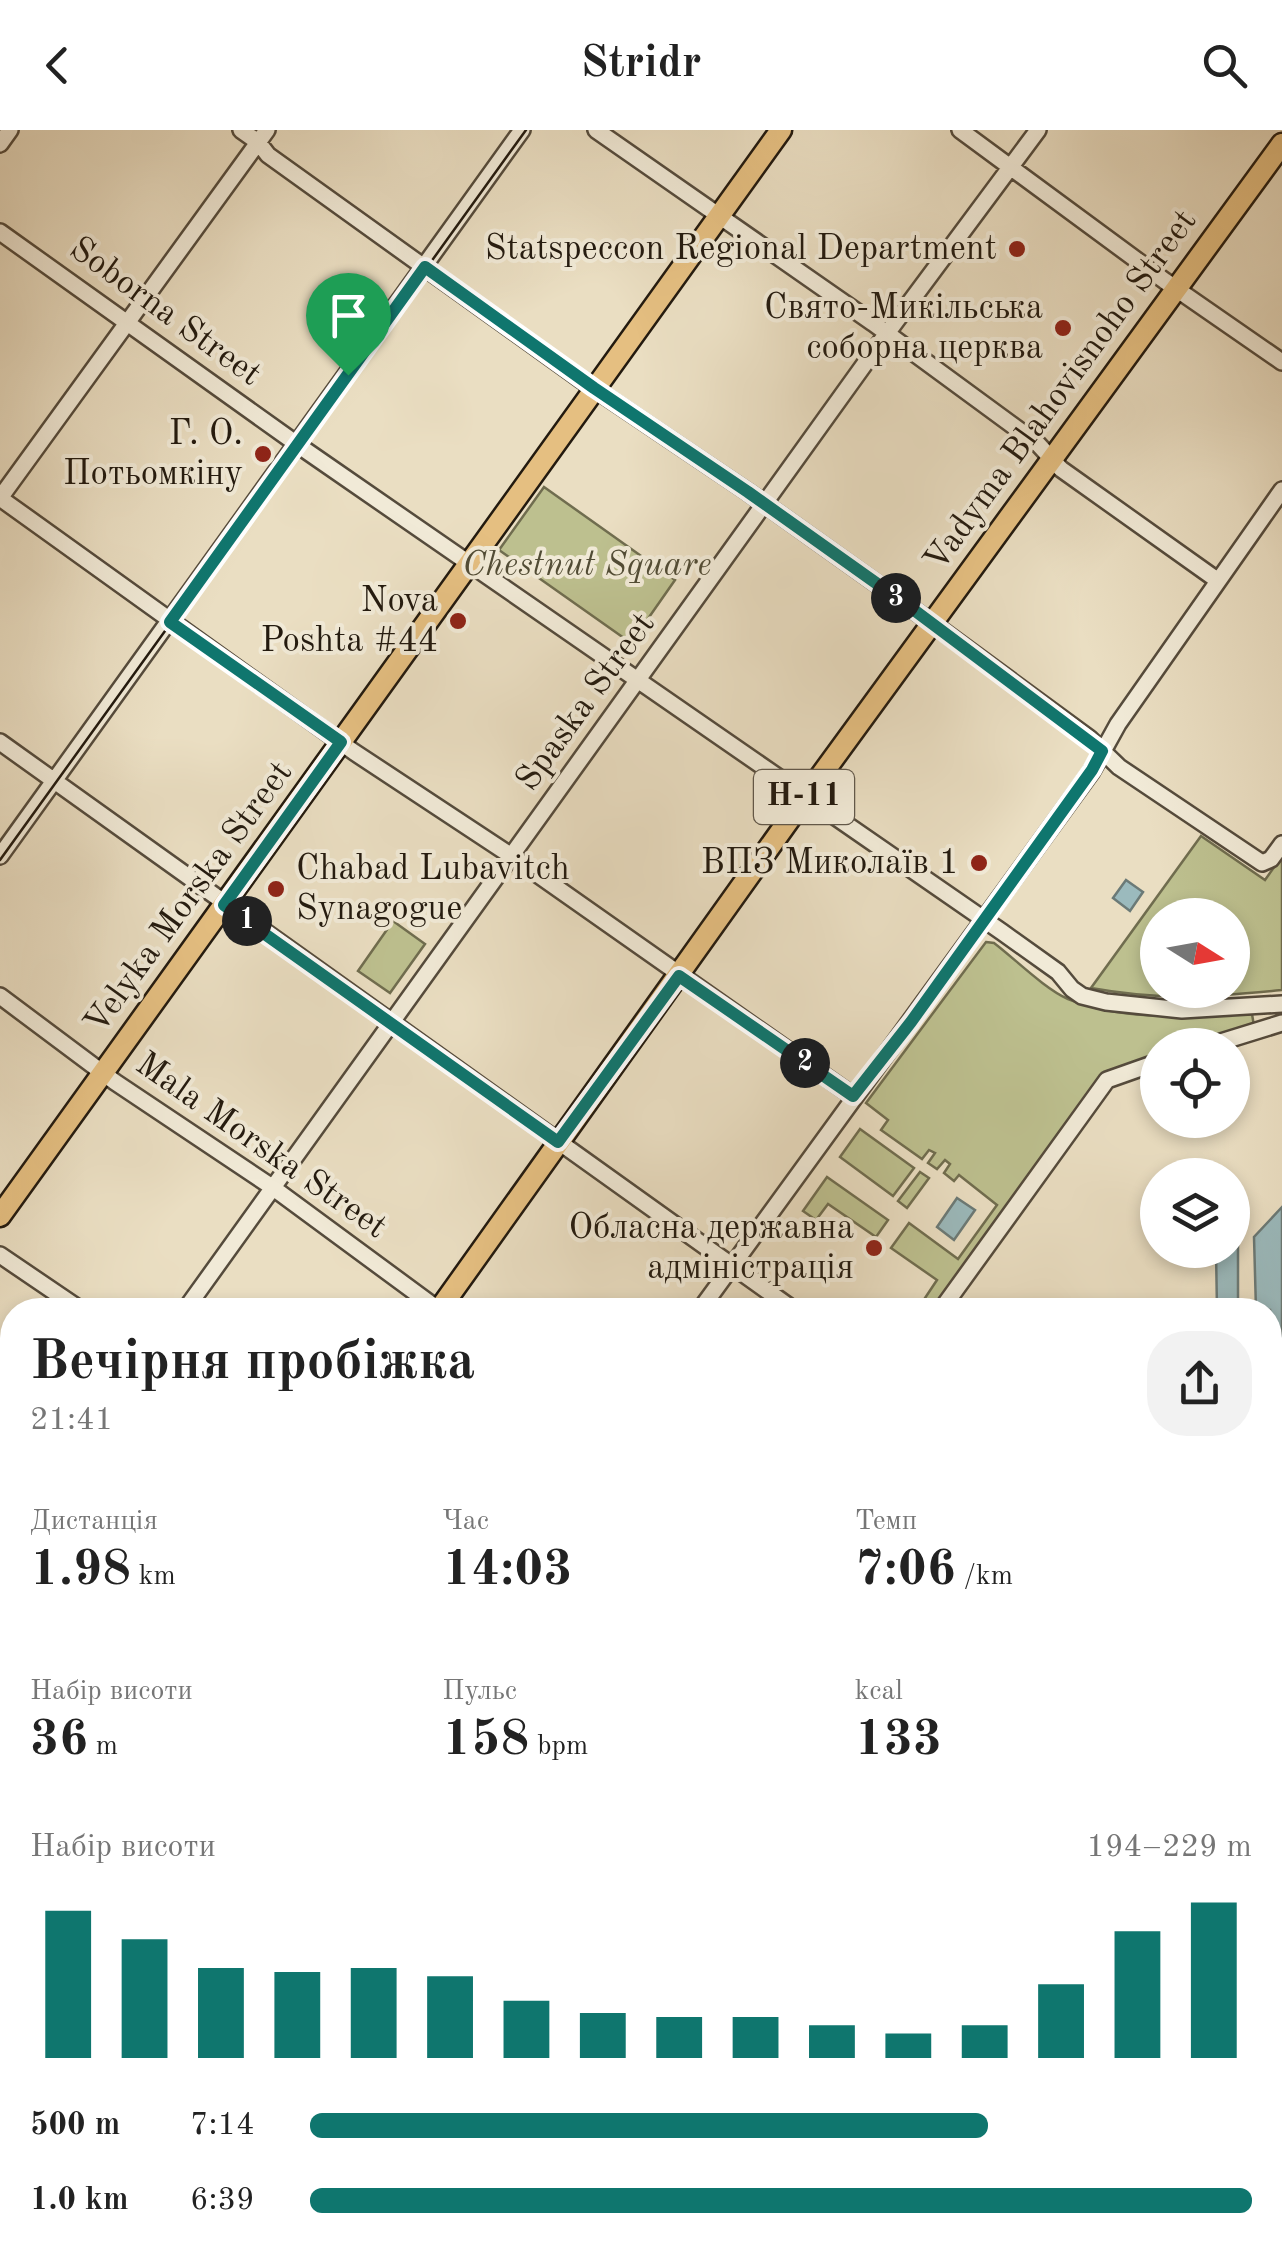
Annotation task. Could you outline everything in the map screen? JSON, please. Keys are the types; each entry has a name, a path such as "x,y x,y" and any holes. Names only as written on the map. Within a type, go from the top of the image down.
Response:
{"main road":[{"name":"Velyka Morska Street","path":"0,1216 780,130"},
{"name":"Vadyma Blahovisnoho Street","path":"448,1298 806,796 1282,144"}],"street":[{"path":"0,144 10,130"},
{"path":"241,130 262,136"},
{"path":"0,856 522,130"},
{"path":"596,130 887,333 1038,444 1050,460 1217,580"},
{"path":"960,130 1282,362"},
{"name":"Spaska Street","path":"193,1298 887,333 1038,130"},
{"path":"262,136 268,155 932,623 1116,764 1207,828 1255,861 1267,863 1282,844"},
{"path":"262,136 0,498 341,742 510,855 853,1096"},
{"name":"Soborna Street","path":"0,232 468,564 1058,972 1072,990 1106,1002 1162,1010 1282,1004"},
{"path":"709,1298 1092,770 1217,580 1282,490"},
{"path":"0,742 777,1298"},
{"name":"Mala Morska Street","path":"0,996 103,1073 272,1186 423,1298"},
{"path":"1250,1033 1282,1023"},
{"path":"949,1298 1108,1080 1140,1068"},
{"path":"0,1255 63,1298"}],"green space":[{"name":"Chestnut Square","path":"544,487 675,580 631,643 499,550"},
{"path":"1201,836 1265,880 1282,856 1282,990 1250,993 1250,898 1156,898"},
{"path":"1140,920 1140,995 1091,988"},
{"path":"393,921 425,944 390,993 358,971"},
{"path":"986,942 994,943 1059,994 1090,1006 1159,1016 1252,1014 1254,1026 1248,1028 1140,1028 1140,1062 1107,1071 942,1298 925,1298 937,1280 891,1248 909,1223 958,1259 997,1205 959,1175 954,1181 944,1173 950,1164 945,1160 937,1169 928,1163 935,1153 929,1150 922,1159 881,1130 888,1120 866,1103"},
{"path":"860,1129 914,1168 893,1196 840,1157"},
{"path":"920,1172 929,1178 907,1208 898,1201"},
{"path":"827,1177 888,1220 876,1237 828,1204 816,1220 803,1211"}],"water":[{"path":"1126,880 1143,892 1130,911 1113,898"},
{"path":"957,1198 975,1210 954,1240 937,1227"},
{"path":"1282,1207 1282,1298 1256,1298 1254,1237"},
{"path":"1216,1268 1238,1268 1238,1298 1217,1298"}],"tram line":[{"path":"0,860 526,130"}],"place":[{"name":"Statspeccon Regional Department","path":"1017,249"},
{"name":"Свято-Микільська соборна церква","path":"1063,328"},
{"name":"Г. О. Потьомкіну","path":"263,454"},
{"name":"Nova Poshta #44","path":"458,621"},
{"name":"ВПЗ Миколаїв 1","path":"979,863"},
{"name":"Chabad Lubavitch Synagogue","path":"276,889"},
{"name":"Обласна державна адміністрація","path":"874,1248"}],"route":[{"path":"425,267 914,610 1102,751 911,1022 853,1096 679,976 558,1142 224,905 341,742 170,622 348,375 425,267"}]}
